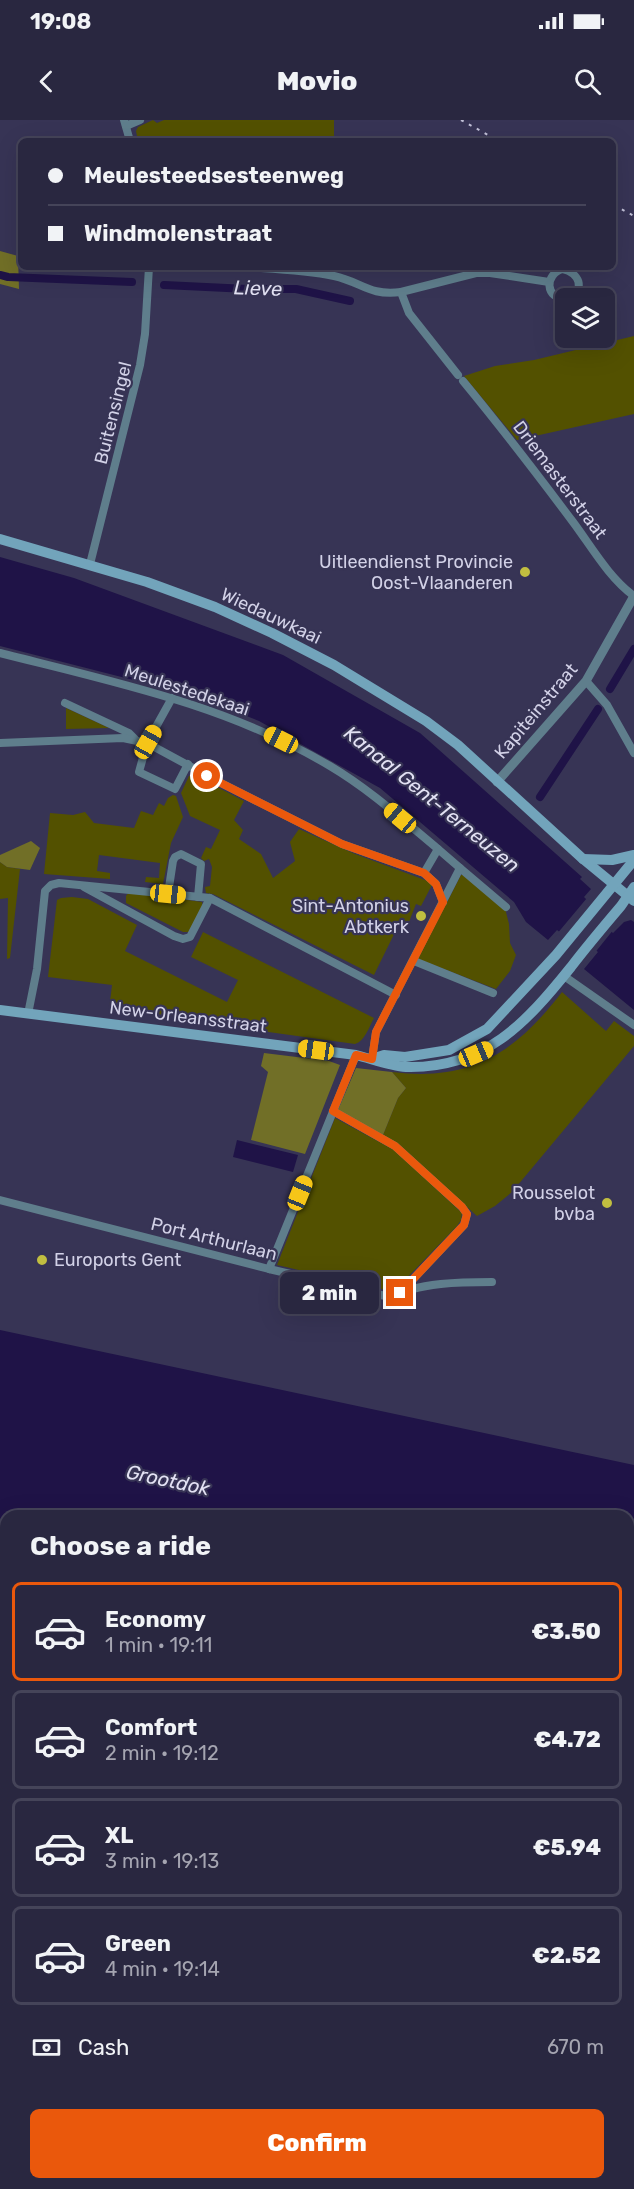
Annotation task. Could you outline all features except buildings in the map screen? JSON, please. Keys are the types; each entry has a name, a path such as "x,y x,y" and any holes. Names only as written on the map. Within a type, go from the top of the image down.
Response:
{"main road":[{"name":"Wiedauwkaai","path":"0,539 147,582 215,608 311,652 426,721 458,746 583,859 614,884 632,894"},
{"path":"583,859 612,860 634,855"},
{"name":"New-Orleansstraat","path":"372,1059 384,1055 405,1057 449,1050 474,1037 496,1020 558,952 634,860"},
{"name":"New-Orleansstraat","path":"0,1010 356,1055 404,1067 440,1064 464,1059 487,1049 527,1019 632,894"}],"street":[{"path":"129,138 125,123 140,120"},
{"name":"Buitensingel","path":"90,564 138,376 145,334 149,270"},
{"path":"279,270 337,277 374,292 401,292 476,273 549,282"},
{"path":"555,296 550,291 549,282 558,270 572,271 576,275 579,288"},
{"name":"Driemasterstraat","path":"401,292 409,313 524,457 623,587 634,596"},
{"name":"Kapiteinstraat","path":"497,782 586,681 634,596"},
{"name":"Meulestedekaai","path":"0,653 172,698 262,730 324,762 359,785 460,868"},
{"path":"586,681 610,710 634,753"},
{"path":"172,698 147,743 139,772 175,789 188,764"},
{"path":"65,703 129,733 135,739"},
{"path":"0,743 135,739 147,743 342,844 424,873 436,884 444,900"},
{"path":"424,873 438,849"},
{"path":"168,894 173,861 181,854 201,864 198,897"},
{"path":"372,1059 376,1032 460,868 506,907"},
{"path":"28,1014 37,969 45,891 51,885 58,883 210,898 396,995"},
{"path":"80,885 183,939 190,937 210,898"},
{"path":"117,906 116,898 121,889"},
{"path":"414,961 493,993"},
{"path":"564,976 634,1025"},
{"path":"269,1269 356,1055"},
{"path":"333,1111 395,1146 467,1214 464,1225 400,1293"},
{"name":"Port Arthurlaan","path":"0,1200 269,1269 394,1298 400,1293 447,1283 492,1282"}],"shaded area":[{"path":"153,120 157,123 164,120 334,120 334,138 137,138 138,127"},
{"path":"0,251 18,256 19,289 0,284"},
{"path":"634,336 634,414 517,440 464,376 495,366 534,360 584,348 615,348 615,341"},
{"path":"66,708 109,728 66,729"},
{"path":"194,775 244,801 234,820 243,830 239,839 261,854 273,878 295,861 290,842 299,829 355,854 433,883 421,906 416,904 407,927 399,924 374,975 213,894 206,893 205,887 210,886 212,867 209,859 204,861 201,858 206,847 211,849 220,830 190,816 181,793 189,776"},
{"path":"176,796 183,817 171,843 163,884 145,882 146,877 159,878 160,863 99,855 97,871 110,873 110,879 44,874 50,813 73,815 85,812 94,823 134,828 141,811 153,815 159,803 164,806 168,798"},
{"path":"31,841 40,848 30,870 7,867 0,862 0,855"},
{"path":"0,862 7,867 20,869 10,958 7,959 8,898 0,899"},
{"path":"461,875 464,875 505,908 510,943 516,955 510,971 496,989 418,959"},
{"path":"129,892 202,902 203,908 189,932 183,932 126,903 126,896"},
{"path":"72,897 88,899 137,925 125,951 227,1002 238,980 191,957 203,932 374,1018 364,1037 355,1044 218,1025 215,1019 109,1010 112,985 48,977 57,900"},
{"path":"562,992 606,1031 614,1021 634,1036 634,1046 512,1192 495,1206 477,1216 397,1144 383,1135 398,1098 406,1088 392,1072 420,1074 445,1072 489,1059 527,1032"},
{"path":"264,1053 329,1061 340,1065 305,1154 251,1140 268,1072 261,1066"},
{"path":"356,1068 392,1072 406,1088 398,1098 383,1135 338,1110"},
{"path":"335,1118 396,1151 462,1213 457,1226 400,1285 390,1291 277,1265"}],"water":[{"name":"Kanaal Gent-Terneuzen","path":"0,557 74,578 283,655 420,733 582,877 580,879 591,889 584,897 588,901 583,907 613,933 624,922 631,920 634,922 634,1010 584,969 598,952 567,926 561,933 557,930 548,940 526,922 514,902 380,788 259,721 196,696 0,646"},
{"path":"237,1140 298,1155 293,1172 233,1157"},
{"name":"Grootdok","path":"0,1330 634,1465 634,1510 0,1510"}],"pier":[{"path":"587,898 591,902 587,907 613,929 618,924 581,970 594,952 568,930 562,936 557,934 551,941"}],"waterway":[{"name":"Lieve","path":"0,275 132,282"},
{"name":"Lieve","path":"164,285 296,289 350,301"},
{"path":"610,689 634,649"},
{"path":"540,797 598,709"}],"railway":[{"path":"461,120 494,138"},
{"path":"616,206 634,216"}],"place":[{"name":"Uitleendienst Provincie Oost-Vlaanderen","path":"525,572"},
{"name":"Sint-Antonius Abtkerk","path":"421,916"},
{"name":"Rousselot bvba","path":"607,1203"},
{"name":"Euroports Gent","path":"42,1260"}],"route":[{"path":"207,776 342,844 424,873 436,884 443,902 376,1032 372,1059 356,1055 333,1111 395,1146 467,1214 464,1225 400,1293"}]}
